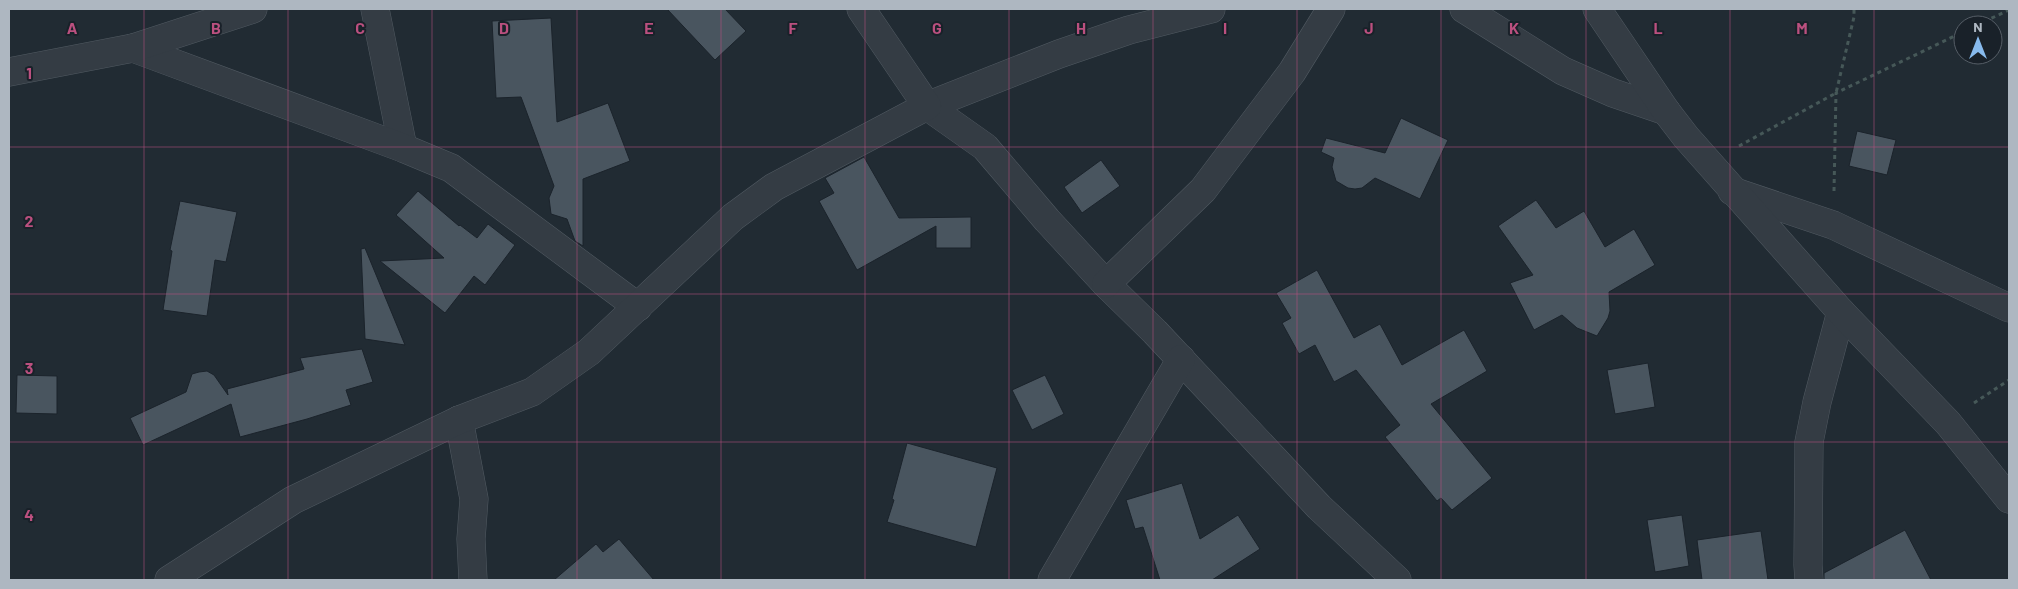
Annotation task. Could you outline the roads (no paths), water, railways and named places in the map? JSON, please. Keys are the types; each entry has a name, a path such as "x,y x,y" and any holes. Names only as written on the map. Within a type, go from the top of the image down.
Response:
{"street":[{"path":"9,72 133,48 253,9"},
{"path":"375,9 403,148"},
{"path":"861,9 927,106 985,147 1047,220 1106,284 1180,359 1319,507 1397,580"},
{"path":"169,580 293,500 459,420 532,392 590,352 733,217 774,187 927,106 1085,45 1129,30 1211,9"},
{"path":"1106,284 1203,190 1292,72 1331,9"},
{"path":"1464,9 1563,71 1613,93 1666,111"},
{"path":"1597,9 1666,111 1732,191 1841,312 1948,424 2009,498"},
{"path":"133,48 403,148 451,168 638,307"},
{"path":"1732,191 1833,225 2009,308"},
{"path":"1809,580 1809,442 1817,402 1841,312"},
{"path":"1052,580 1180,359"},
{"path":"459,420 474,499 471,539 473,580"}]}
